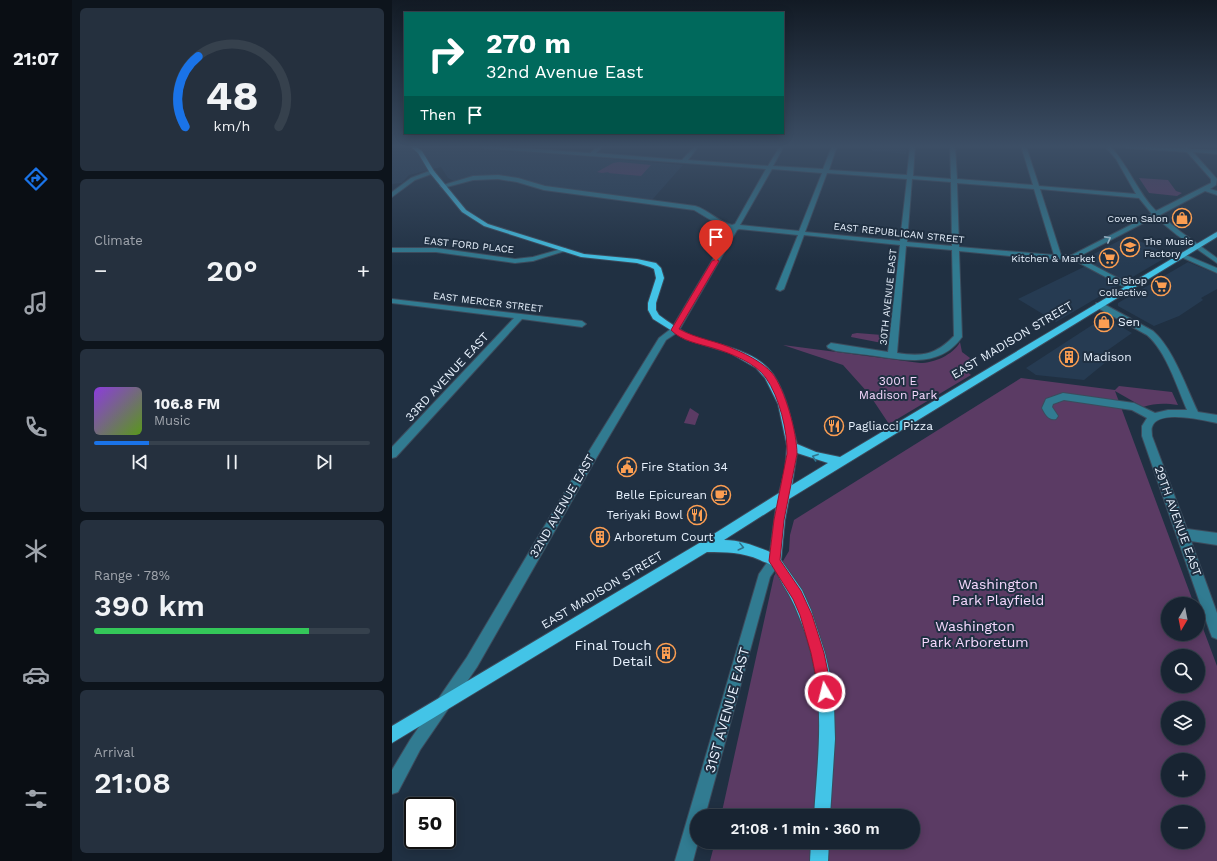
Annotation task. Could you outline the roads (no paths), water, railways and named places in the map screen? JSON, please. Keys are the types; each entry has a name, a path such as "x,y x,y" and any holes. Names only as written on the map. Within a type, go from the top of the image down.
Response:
{"main road":[{"path":"443,186 464,212 486,225 595,258 646,263 657,268 660,278 652,303 652,310 656,317 688,337 733,351 759,366 769,376 783,404 792,446 785,496 779,520 775,561"},
{"name":"EAST MADISON STREET","path":"392,735 705,546 840,461 1217,234"},
{"path":"792,446 800,451 823,459 840,461"},
{"path":"705,546 734,546 751,550 775,561 797,595 806,615 818,653 824,679 827,706 827,739 822,809"},
{"path":"819,861 820,849"}],"street":[{"path":"392,195 404,186"},
{"name":"EAST REPUBLICAN STREET","path":"537,186 695,208 708,213 719,224 735,227 956,249 1058,258 1073,257"},
{"name":"32ND AVENUE EAST","path":"392,786 415,746 472,662 590,459 663,338 675,330 759,186"},
{"path":"780,289 819,186"},
{"name":"30TH AVENUE EAST","path":"892,356 909,186"},
{"path":"831,346 892,356 922,358 940,352 950,346 958,336 954,186"},
{"path":"1015,186 1141,196"},
{"path":"1135,186 1141,196 1156,214 1196,247 1217,261"},
{"path":"1073,257 1210,186"},
{"path":"1037,188 1058,258"},
{"path":"1205,189 1217,193"},
{"name":"EAST FORD PLACE","path":"392,250 432,250 515,261 533,259 566,250"},
{"path":"1181,255 1217,271"},
{"path":"1073,257 1128,287"},
{"name":"EAST MERCER STREET","path":"394,302 582,324"},
{"path":"1099,305 1150,333 1157,339 1169,360 1195,416"},
{"name":"33RD AVENUE EAST","path":"392,454 520,317"},
{"path":"1053,416 1047,408 1049,402 1063,396 1134,407 1158,416 1175,413 1217,419"},
{"name":"29TH AVENUE EAST","path":"1158,416 1152,419 1147,427 1147,436 1184,534 1217,632"},
{"path":"1184,534 1217,539"},
{"name":"31ST AVENUE EAST","path":"684,861 765,574 775,561"}],"place":[{"name":"Coven Salon","path":"1182,218"},
{"name":"The Music Factory","path":"1130,247"},
{"name":"Kitchen & Market","path":"1109,258"},
{"name":"Le Shop Collective","path":"1161,286"},
{"name":"Sen","path":"1104,322"},
{"name":"Madison","path":"1069,357"},
{"name":"Pagliacci Pizza","path":"834,426"},
{"name":"Fire Station 34","path":"627,467"},
{"name":"Belle Epicurean","path":"721,495"},
{"name":"Teriyaki Bowl","path":"697,515"},
{"name":"Arboretum Court","path":"600,537"},
{"name":"Final Touch Detail","path":"666,653"}],"park label":[{"name":"3001 E Madison Park","path":"898,388"},
{"name":"Washington Park Playfield","path":"998,592"},
{"name":"Washington Park Arboretum","path":"975,634"}]}
